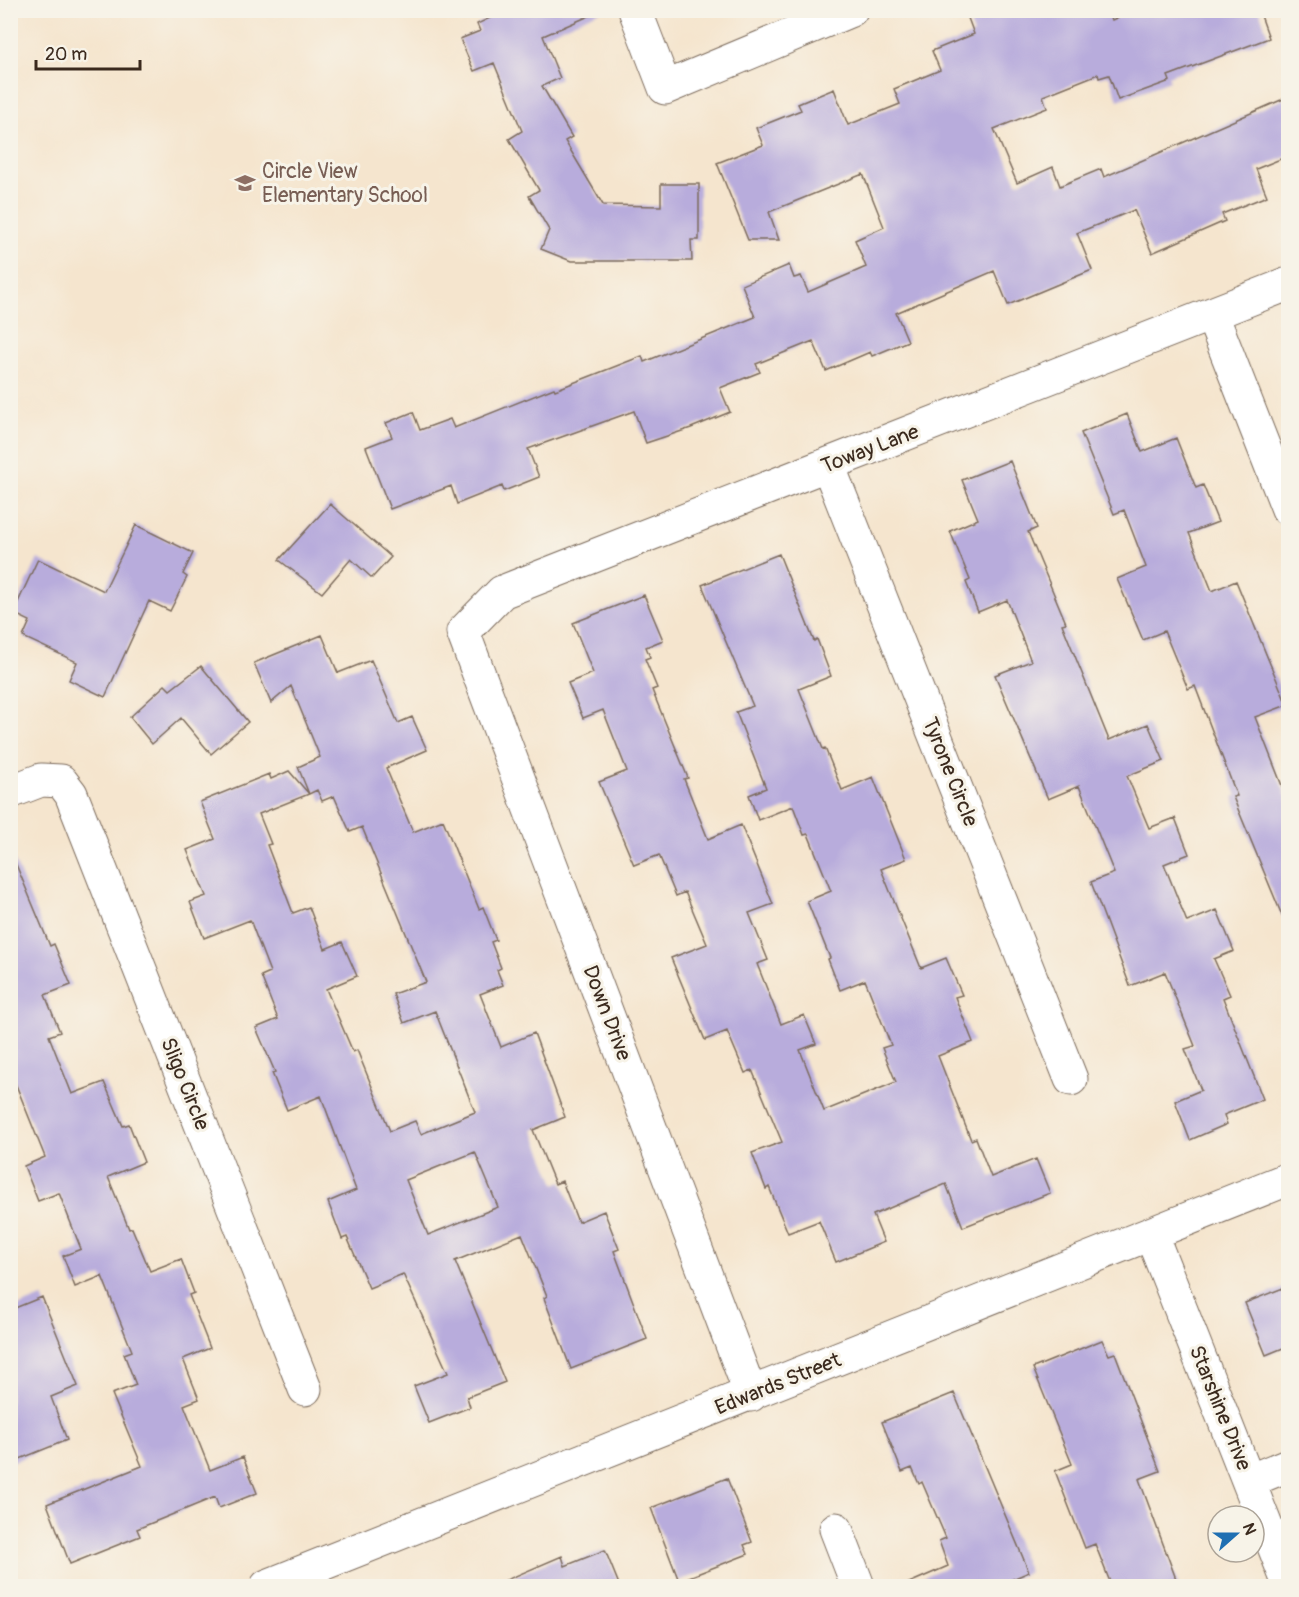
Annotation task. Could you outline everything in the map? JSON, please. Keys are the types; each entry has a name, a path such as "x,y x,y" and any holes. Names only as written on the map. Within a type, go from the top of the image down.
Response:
{"street":[{"path":"635,10 665,88 851,10"},
{"name":"Toway Lane","path":"463,632 502,592 1288,284"},
{"path":"1212,315 1288,509"},
{"name":"Tyrone Circle","path":"828,465 1071,1079"},
{"name":"Down Drive","path":"463,632 751,1395"},
{"name":"Sligo Circle","path":"10,792 41,780 62,781 71,794 305,1389"},
{"name":"Edwards Street","path":"267,1587 1288,1179"},
{"name":"Starshine Drive","path":"1151,1234 1288,1582"},
{"path":"1249,1481 1288,1466"},
{"path":"836,1530 858,1587"}],"building":[{"path":"507,10 603,10 543,36 560,78 542,86 572,137 565,141 603,205 661,206 661,184 699,184 699,240 691,240 692,261 571,261 541,249 549,230 529,196 539,190 509,139 522,131 494,63 474,71 460,39 480,31 477,24"},
{"path":"965,10 1108,10 1112,20 1135,10 1259,10 1269,38 1168,76 1170,81 1118,100 1109,75 1099,78 1098,74 1043,96 1047,108 994,129 1017,183 1053,167 1060,186 1101,169 1104,177 1288,97 1288,156 1256,169 1267,196 1222,214 1225,221 1152,253 1134,210 1077,233 1092,270 1008,305 994,271 896,313 908,341 872,356 870,352 826,371 813,341 756,364 760,372 720,388 730,412 691,428 646,443 634,411 528,449 539,477 504,491 502,486 457,504 451,486 390,509 366,447 392,437 386,423 413,412 420,430 450,419 454,428 642,356 644,362 755,317 742,285 789,265 794,278 801,276 808,292 866,267 855,240 884,227 863,174 769,212 779,240 748,240 717,163 763,145 756,128 801,110 798,104 834,89 848,125 900,104 894,89 940,70 932,51 974,34"},
{"path":"1127,414 1142,452 1176,438 1196,488 1203,485 1218,522 1189,533 1212,591 1236,581 1287,705 1255,717 1288,801 1288,930 1233,797 1237,796 1195,686 1188,689 1164,631 1143,640 1117,579 1146,567 1124,510 1114,514 1081,433"},
{"path":"1010,461 1037,528 1028,532 1066,623 1062,624 1109,740 1148,724 1164,761 1127,776 1149,828 1175,818 1189,854 1164,864 1187,922 1217,910 1234,951 1214,959 1230,995 1223,998 1263,1099 1224,1115 1227,1124 1190,1140 1175,1101 1201,1090 1185,1049 1195,1046 1165,972 1130,986 1091,882 1114,873 1079,786 1048,799 995,675 1031,661 1007,600 978,612 966,582 970,580 950,531 978,519 962,480"},
{"path":"330,504 391,557 372,578 351,559 322,593 279,560"},
{"path":"136,525 193,553 183,574 187,577 170,611 149,601 105,697 69,680 77,662 23,637 30,621 13,613 38,559 104,591"},
{"path":"779,554 814,641 817,639 831,676 799,689 823,749 825,748 842,790 873,777 906,859 881,869 921,968 946,958 962,995 955,997 973,1042 938,1056 971,1140 976,1138 991,1177 1036,1159 1050,1193 963,1227 946,1184 873,1215 884,1242 836,1262 819,1221 788,1233 769,1187 766,1189 752,1153 782,1142 752,1070 745,1073 727,1031 705,1040 671,958 707,944 685,892 676,896 659,855 634,865 599,782 627,771 603,710 583,718 568,683 593,673 573,623 644,595 663,640 646,647 650,657 645,659 657,688 652,690 688,778 684,779 708,839 741,825 773,904 749,913 768,960 757,964 781,1024 804,1015 816,1044 800,1050 824,1111 896,1082 882,1048 891,1045 865,980 840,990 807,901 831,891 808,834 804,835 793,806 758,820 749,795 766,788 736,712 753,706 702,585"},
{"path":"322,635 338,673 371,660 398,723 412,717 427,750 386,768 413,832 443,820 479,909 483,907 496,940 491,942 501,968 497,970 503,985 480,994 501,1047 534,1033 565,1117 533,1130 555,1184 562,1181 578,1222 604,1211 619,1249 614,1251 647,1339 571,1369 544,1298 547,1296 522,1234 455,1261 505,1382 467,1397 470,1407 429,1423 414,1386 448,1373 403,1274 369,1288 347,1237 342,1239 328,1202 356,1190 321,1096 287,1110 272,1073 275,1072 256,1028 278,1019 261,976 270,972 250,920 204,938 190,902 206,896 187,850 215,839 200,802 269,774 271,779 289,771 309,794 298,767 320,757 291,686 271,703 254,663","holes":["317,790 322,801 334,796 350,832 362,827 426,982 393,994 404,1023 435,1011 475,1112 421,1134 415,1121 390,1131 357,1050 353,1052 326,989 357,976 342,942 325,949 309,907 293,913 267,845 271,844 259,814","475,1152 498,1207 428,1235 406,1180"]},
{"path":"201,666 248,722 211,754 181,718 152,744 130,717 165,685 170,690"},
{"path":"10,850 50,946 54,944 71,985 45,995 60,1032 49,1036 72,1094 104,1082 123,1126 129,1124 144,1162 108,1177 129,1229 132,1228 150,1271 181,1259 194,1293 189,1295 210,1348 183,1359 199,1399 184,1405 210,1470 243,1457 257,1493 219,1508 215,1497 137,1529 140,1536 70,1564 47,1504 142,1466 112,1394 136,1385 124,1354 132,1351 102,1276 75,1287 63,1256 81,1249 59,1193 38,1201 24,1166 45,1157 10,1070"},
{"path":"1288,1286 1288,1346 1266,1355 1245,1303"},
{"path":"42,1297 78,1386 51,1397 67,1440 10,1463 10,1310"},
{"path":"1102,1340 1109,1355 1115,1353 1160,1471 1139,1479 1179,1587 1112,1587 1095,1544 1085,1548 1055,1471 1072,1464 1033,1368"},
{"path":"954,1393 1029,1572 994,1587 900,1587 948,1566 939,1541 946,1538 922,1482 919,1484 912,1468 902,1472 882,1422"},
{"path":"727,1478 752,1542 744,1545 748,1554 679,1581 651,1508"},
{"path":"605,1550 620,1587 490,1587 562,1556 565,1566"}],"place":[{"name":"Circle View Elementary School","path":"245,183"}]}
